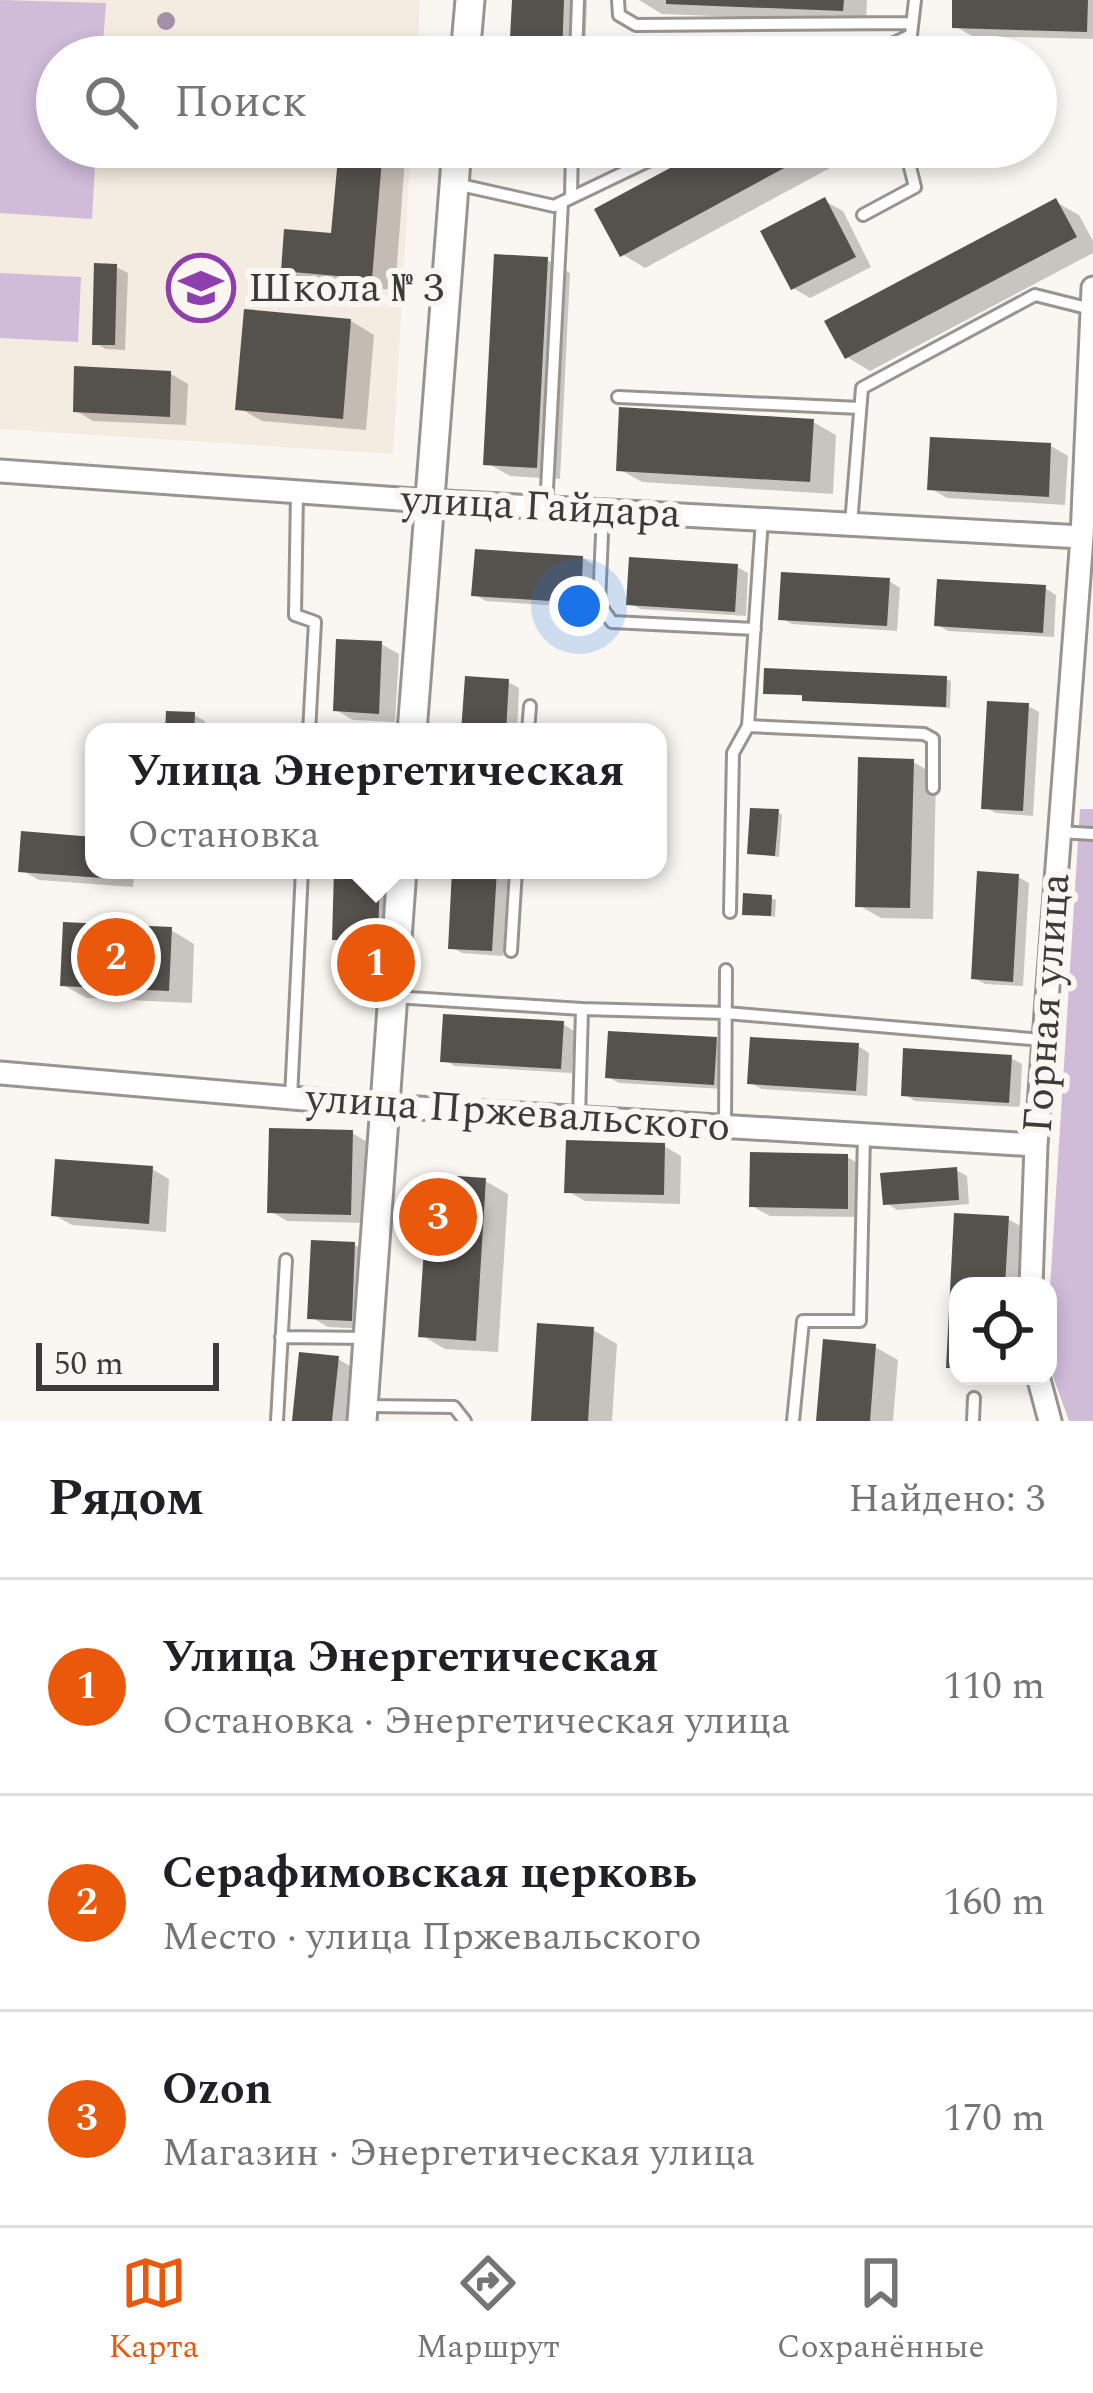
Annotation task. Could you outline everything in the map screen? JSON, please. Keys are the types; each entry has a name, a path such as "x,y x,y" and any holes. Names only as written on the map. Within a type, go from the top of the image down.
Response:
{"street":[{"path":"467,36 470,0"},
{"path":"413,723 456,168"},
{"name":"Горная улица","path":"1031,1277 1043,1040 1082,536 1092,298"},
{"name":"улица Гайдара","path":"0,471 428,501 1082,536"},
{"path":"363,1414 401,879"},
{"name":"улица Пржевальского","path":"0,1073 385,1106 1036,1145"},
{"path":"1040,1385 1050,1421"}],"lane":[{"path":"577,36 578,0"},
{"path":"618,0 619,15 637,25 912,29"},
{"path":"910,36 916,0"},
{"path":"900,36 912,29"},
{"path":"546,508 570,168"},
{"path":"454,184 554,206 633,168"},
{"path":"863,214 915,187 910,168"},
{"path":"851,524 862,388 1035,295 1092,298"},
{"path":"618,397 860,408"},
{"path":"297,492 295,615 315,622 309,723"},
{"path":"603,511 598,604 611,622 755,628"},
{"path":"730,912 733,753 748,726 762,519"},
{"path":"529,723 530,706"},
{"path":"748,726 924,734 933,739 935,749 933,788"},
{"path":"1059,832 1093,834"},
{"path":"291,1098 302,879"},
{"path":"511,951 515,879"},
{"path":"725,1126 726,970"},
{"path":"393,997 726,1013 1043,1040"},
{"path":"579,1118 582,1009"},
{"path":"793,1421 803,1321 860,1321 864,1135"},
{"path":"277,1421 286,1259"},
{"path":"281,1336 368,1338"},
{"path":"973,1421 974,1398"},
{"path":"363,1414 454,1407 465,1421"}],"shaded area":[{"name":"Школа № 3","path":"0,0 420,0 418,36 36,36 36,168 410,168 393,454 0,429"},
{"path":"0,0 106,3 104,36 36,36 36,168 95,168 92,219 0,213"},
{"path":"0,273 81,277 78,342 0,338"},
{"path":"1080,809 1093,809 1093,1421 1069,1421 1056,1385 1057,1277 1051,1277"}],"building":[{"path":"512,0 564,0 563,36 510,36"},
{"path":"666,0 844,0 843,11 666,4"},
{"path":"952,0 1088,0 1087,32 952,28"},
{"path":"337,168 381,168 372,279 281,271 284,229 331,233"},
{"path":"670,168 784,168 620,257 594,209"},
{"path":"825,197 856,257 791,290 760,231"},
{"path":"1056,198 1077,237 845,359 824,321"},
{"path":"494,254 548,257 537,468 483,465"},
{"path":"94,263 117,264 115,345 92,345"},
{"path":"244,309 351,319 343,419 235,410"},
{"path":"74,366 171,371 170,417 73,412"},
{"path":"619,407 814,419 810,482 616,471"},
{"path":"930,437 1051,443 1049,497 927,490"},
{"path":"475,549 583,556 581,603 471,596"},
{"path":"629,557 738,564 735,612 626,605"},
{"path":"781,572 890,578 887,626 778,620"},
{"path":"937,579 1046,585 1043,633 934,626"},
{"path":"336,639 382,641 379,714 333,711"},
{"path":"764,668 947,676 946,707 802,701 802,695 763,694"},
{"path":"465,676 509,679 507,723 462,723"},
{"path":"987,701 1029,703 1023,811 981,809"},
{"path":"166,711 195,712 194,723 165,723"},
{"path":"858,757 914,759 910,908 855,907"},
{"path":"750,808 779,809 775,856 747,854"},
{"path":"21,831 85,836 85,877 18,872"},
{"path":"977,871 1019,874 1013,982 971,979"},
{"path":"334,879 380,879 378,941 332,940"},
{"path":"452,879 496,879 492,951 448,949"},
{"path":"743,893 772,895 771,916 742,915"},
{"path":"63,922 172,927 169,991 60,986"},
{"path":"443,1014 564,1021 561,1069 440,1062"},
{"path":"608,1031 717,1037 714,1085 605,1078"},
{"path":"750,1037 859,1043 856,1091 747,1084"},
{"path":"903,1048 1012,1055 1009,1103 901,1096"},
{"path":"269,1128 353,1130 351,1215 267,1213"},
{"path":"566,1140 665,1143 664,1195 564,1193"},
{"path":"750,1152 848,1154 848,1209 749,1207"},
{"path":"55,1159 153,1166 149,1224 51,1216"},
{"path":"957,1167 959,1200 883,1205 880,1173"},
{"path":"429,1174 486,1178 476,1341 418,1337"},
{"path":"954,1213 1009,1216 1006,1277 951,1277"},
{"path":"311,1240 355,1242 352,1321 307,1319"},
{"path":"537,1323 594,1327 588,1421 531,1421"},
{"path":"823,1339 876,1344 870,1421 816,1421"},
{"path":"299,1352 339,1356 332,1421 292,1421"}],"place":[{"name":"Школа № 3","path":"201,288"},
{"name":"Серафимовская церковь","path":"116,957"},
{"name":"Улица Энергетическая","path":"376,963"},
{"name":"Ozon","path":"438,1217"}]}
